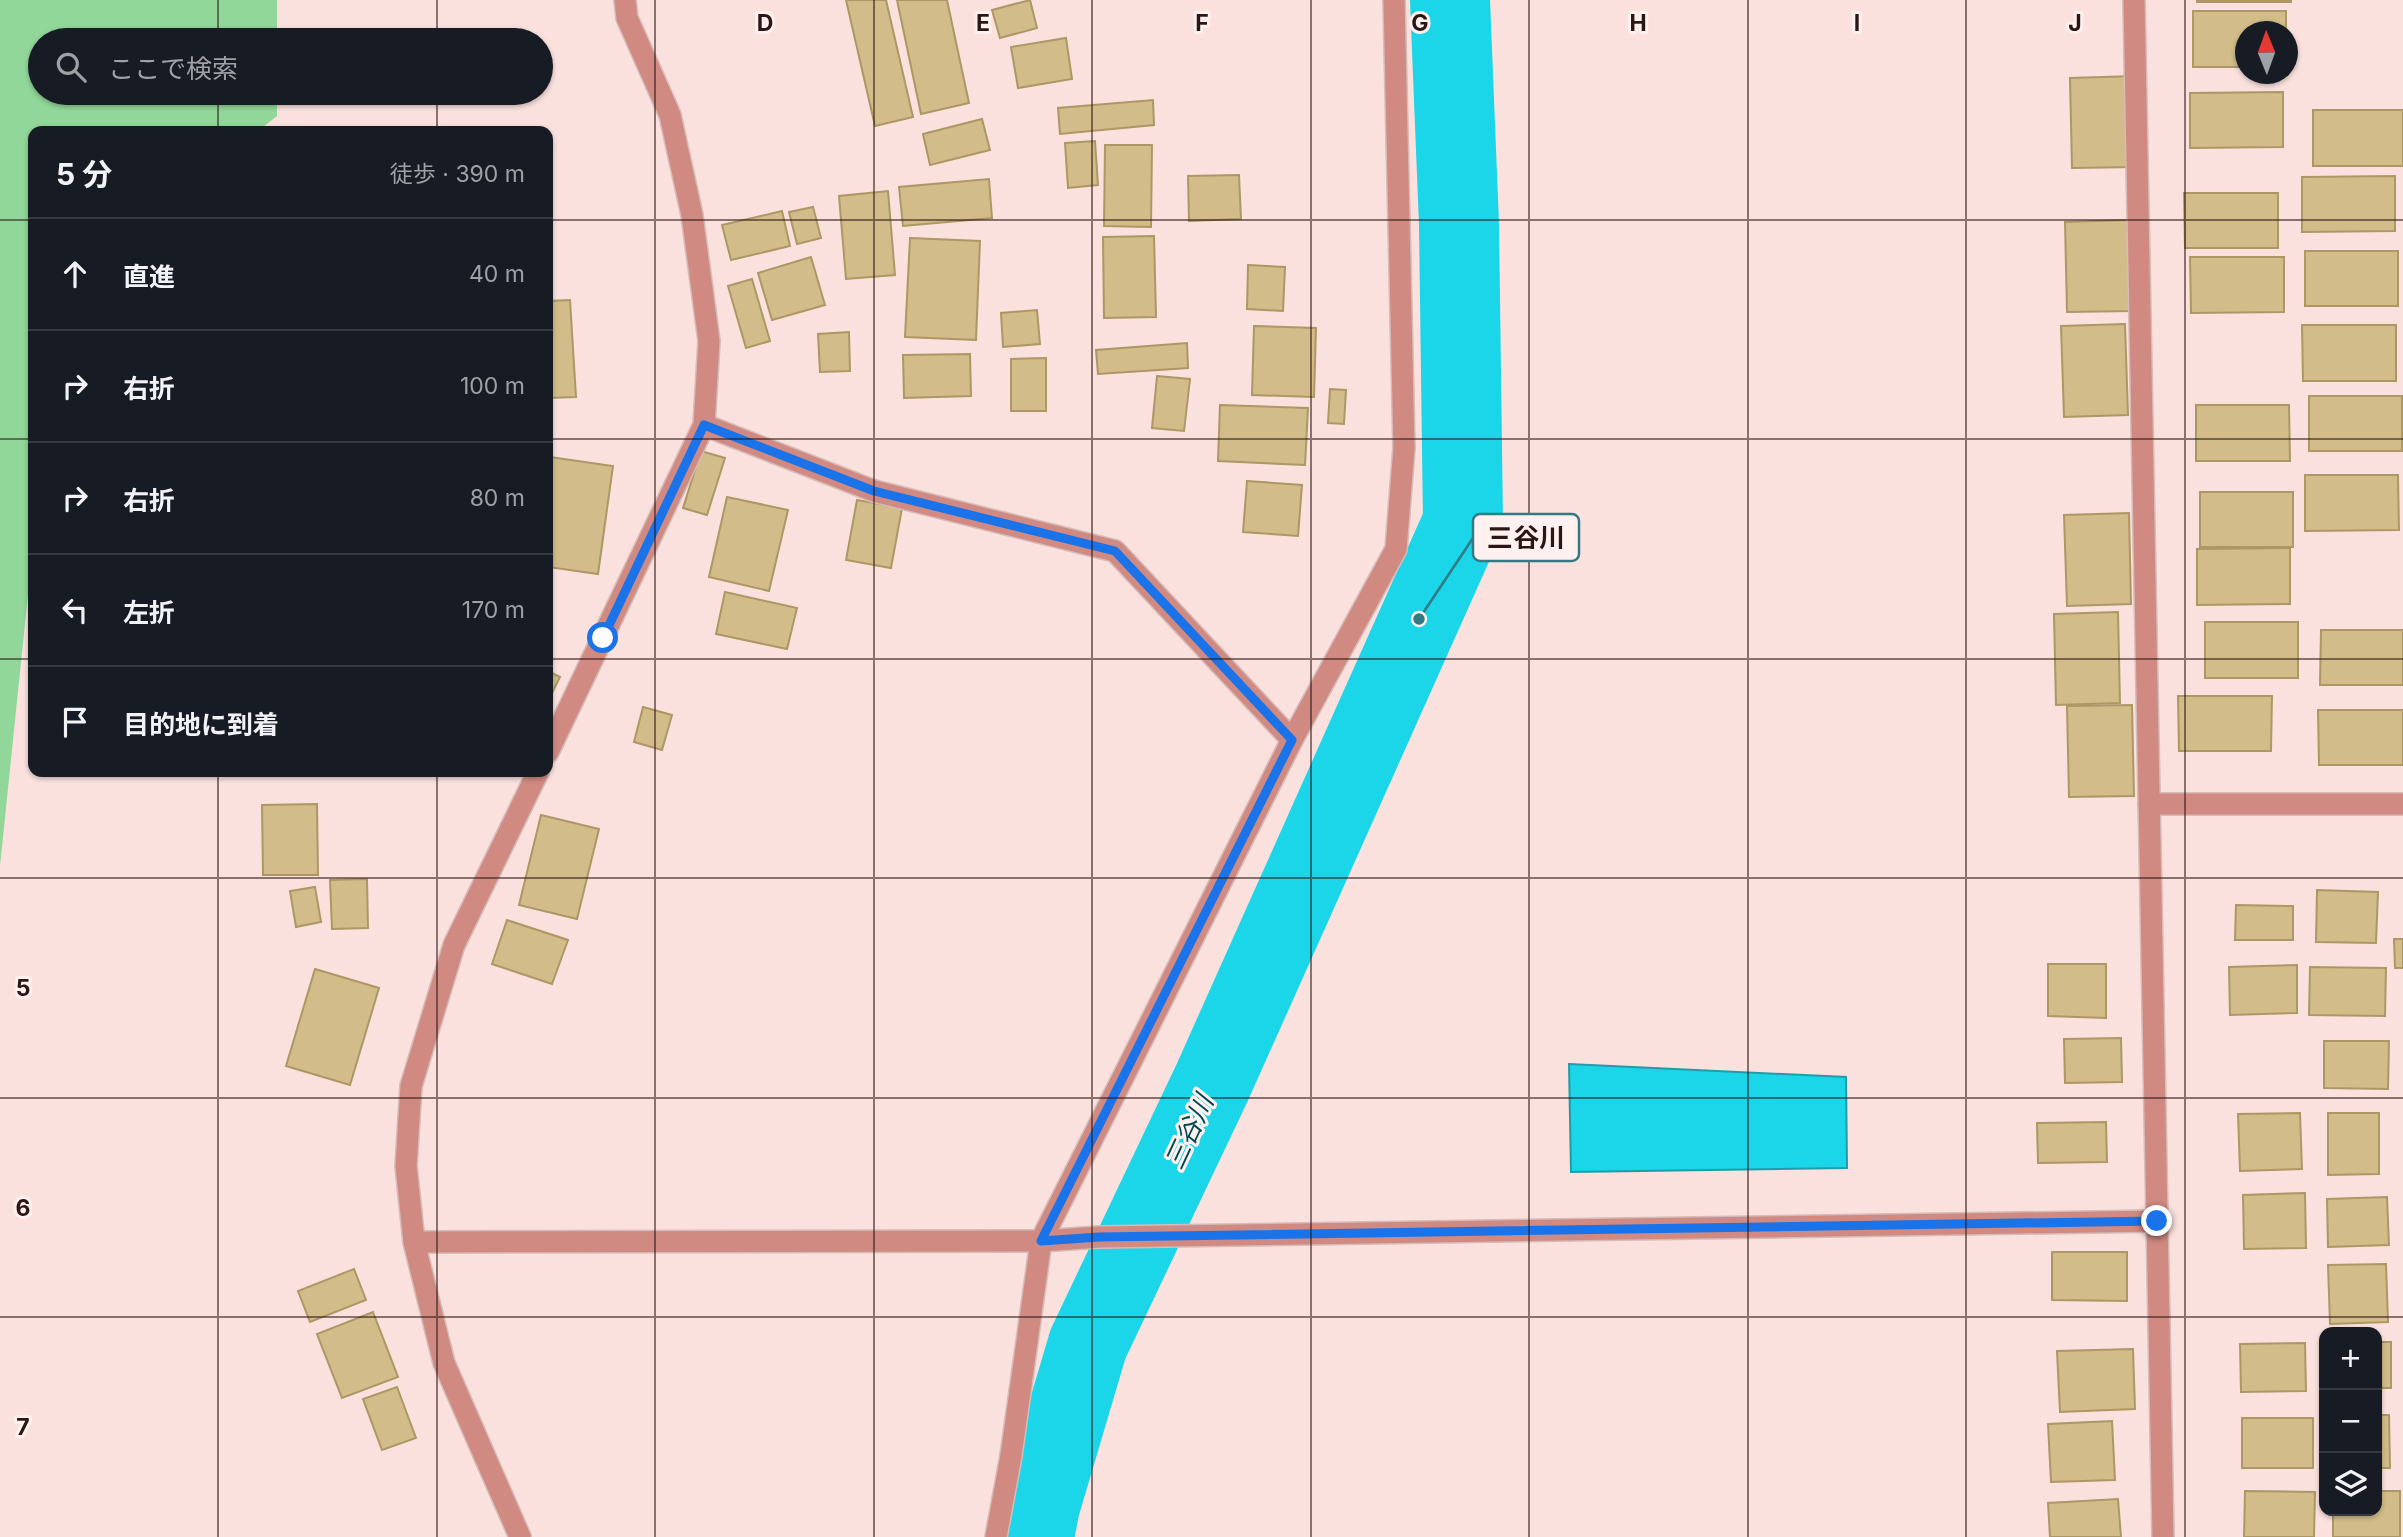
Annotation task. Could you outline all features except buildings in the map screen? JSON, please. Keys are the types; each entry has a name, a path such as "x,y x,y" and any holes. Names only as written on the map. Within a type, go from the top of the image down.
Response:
{"street":[{"path":"553,742 704,425 709,341 692,215 670,115 627,18 625,0"},
{"path":"996,1537 1011,1456 1041,1241 1292,740 1396,549 1404,448 1394,0"},
{"path":"2134,0 2163,1537"},
{"path":"704,425 874,491 1115,551 1292,740"},
{"path":"520,1537 444,1363 414,1242 406,1166 411,1086 453,945 536,777"},
{"path":"2149,804 2403,804"},
{"path":"414,1242 1041,1241 1099,1237 2157,1221"}],"green space":[{"path":"0,0 277,0 277,28 28,28 28,105 277,105 277,116 264,126 28,126 28,594 0,866"}],"water":[{"path":"1569,1064 1846,1077 1847,1168 1571,1172"}],"waterway":[{"name":"三谷川","path":"1034,1537 1040,1506 1088,1344 1212,1083 1463,522 1459,224 1450,0"}],"place":[{"name":"三谷川","path":"1419,619"}],"route":[{"path":"603,638 704,425 874,491 1115,551 1292,740 1041,1241 1099,1237 2157,1221"}]}
